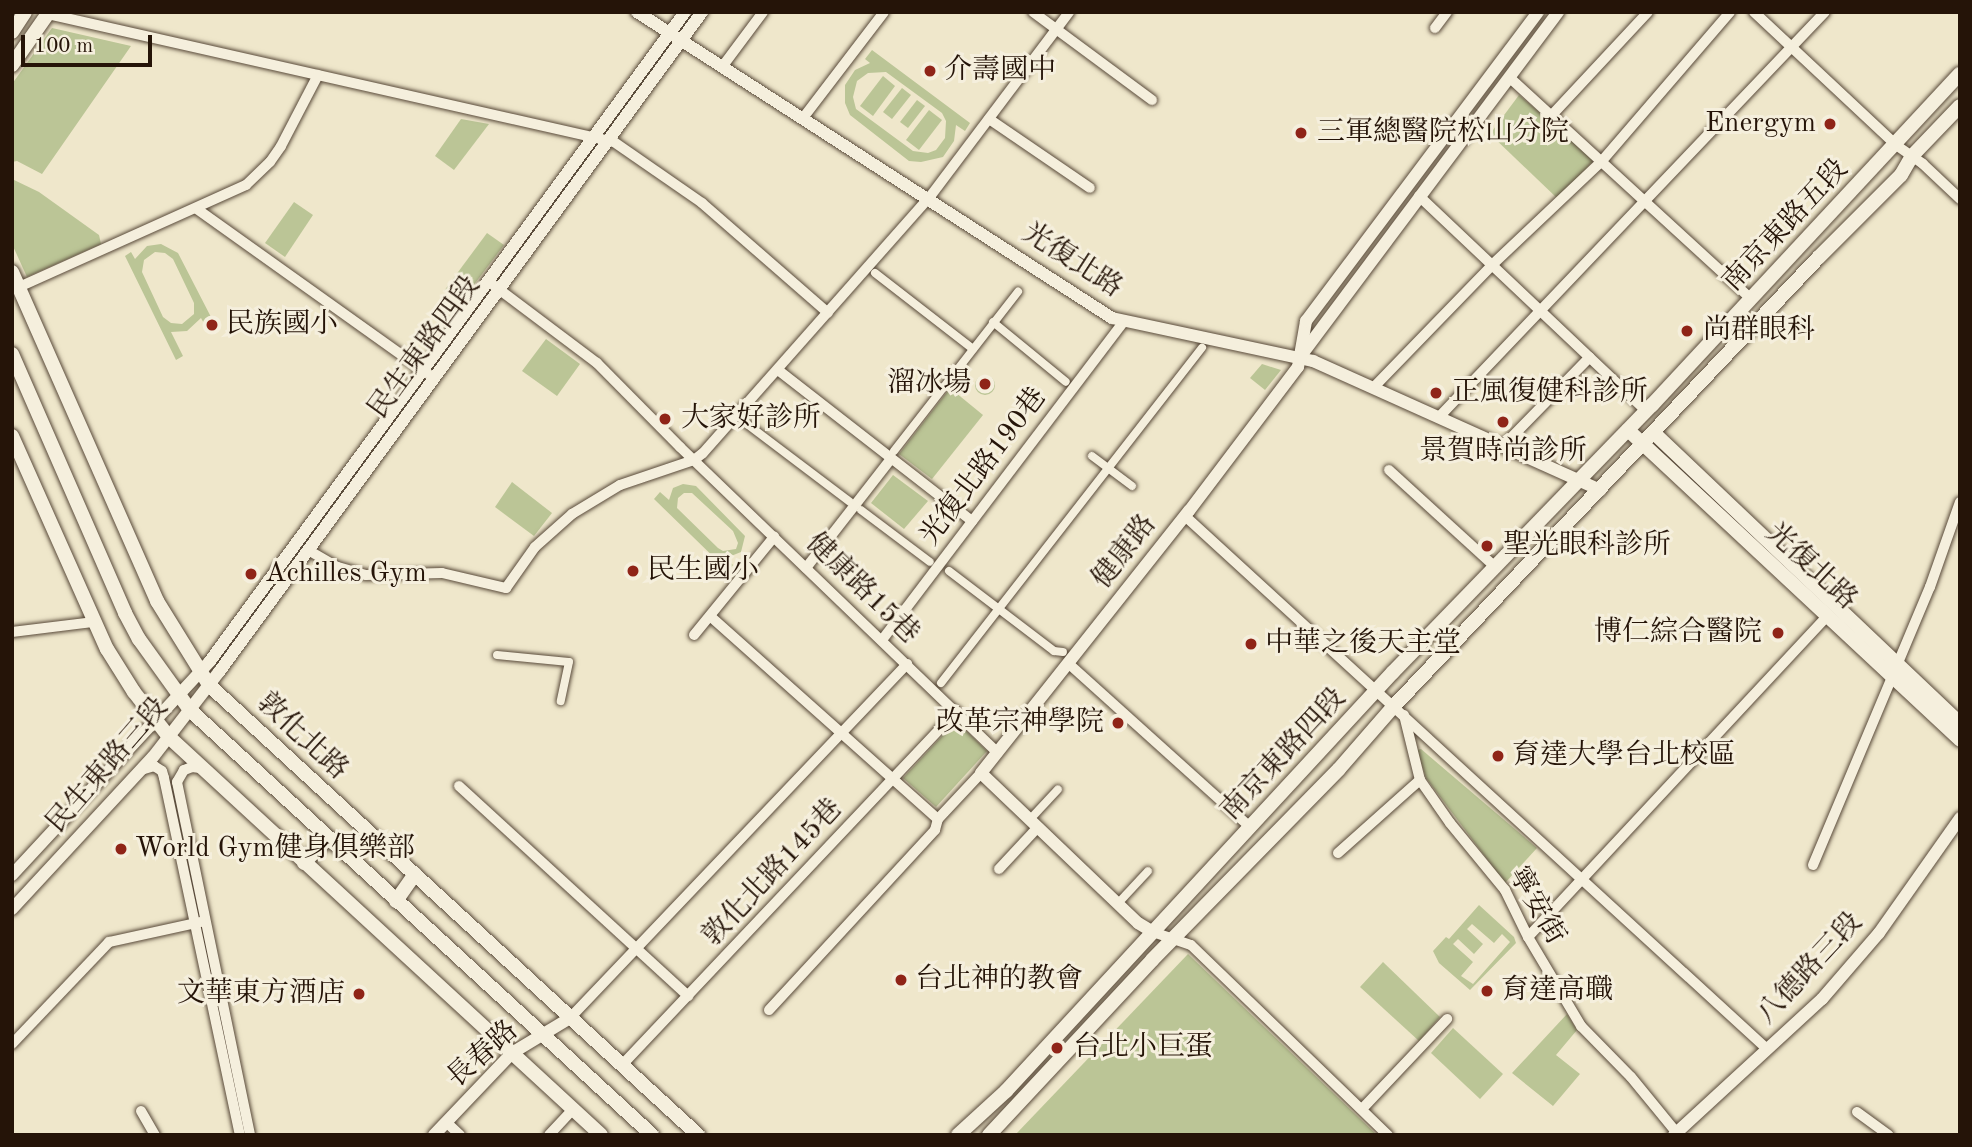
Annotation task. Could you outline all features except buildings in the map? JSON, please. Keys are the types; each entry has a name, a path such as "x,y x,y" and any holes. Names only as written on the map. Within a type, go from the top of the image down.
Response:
{"main road":[{"path":"12,32 25,12"},
{"path":"12,65 49,13"},
{"name":"南京東路五段","path":"1646,411 1960,74"},
{"name":"南京東路五段","path":"1654,433 1901,175 1912,156 1960,106"},
{"name":"敦化北路","path":"12,272 157,601 209,685 698,1135"},
{"name":"敦化北路","path":"12,354 125,613 139,639 190,710 652,1135"},
{"name":"南京東路四段","path":"958,1135 1006,1091 1494,566 1646,411"},
{"name":"光復北路","path":"1628,430 1827,616 1960,723"},
{"name":"南京東路四段","path":"989,1135 1175,937 1399,710 1654,433"},
{"name":"光復北路","path":"1654,433 1895,670 1960,740"},
{"path":"12,436 94,622 119,669 169,737 601,1135"},
{"path":"304,863 327,838"},
{"path":"396,901 415,874"}],"street":[{"name":"光復北路","path":"637,12 1123,321 1300,357 1600,490"},
{"path":"675,37 685,12"},
{"path":"675,37 702,12"},
{"path":"722,67 763,12"},
{"path":"803,118 884,12"},
{"path":"1033,12 1152,100"},
{"path":"308,550 338,566 366,575 442,573 506,588 535,547 572,514 641,475 694,460 778,370 929,198 1069,12"},
{"path":"1435,28 1447,12"},
{"name":"健康路","path":"769,1010 935,830 938,819 998,753 1066,658 1185,516 1298,367 1306,321 1538,12"},
{"name":"健康路","path":"1300,357 1558,12"},
{"path":"1551,116 1648,12"},
{"path":"1374,388 1492,265 1601,162 1730,12"},
{"path":"1754,12 1896,145 1960,199"},
{"path":"1439,417 1825,12"},
{"path":"49,13 607,141 660,172 702,203 828,313"},
{"name":"民生東路四段","path":"209,685 433,378 593,137 675,37"},
{"name":"民生東路四段","path":"200,672 422,370 607,141 675,37"},
{"path":"19,288 246,185 270,162 318,75"},
{"path":"1509,77 1751,299"},
{"path":"989,119 1090,188"},
{"path":"1419,196 1646,411"},
{"path":"197,209 433,378"},
{"path":"875,273 973,349"},
{"name":"健康路15巷","path":"493,285 597,363 998,753"},
{"path":"806,568 1018,292"},
{"name":"光復北路190巷","path":"882,640 1123,321"},
{"path":"993,322 1066,382"},
{"path":"941,683 1202,348"},
{"path":"1503,446 1590,357"},
{"path":"778,370 892,455 972,521"},
{"name":"光復北路","path":"1646,411 1654,433"},
{"path":"743,421 850,502"},
{"path":"1092,456 1132,486"},
{"path":"1389,470 1494,566"},
{"path":"1813,865 1930,587 1960,502"},
{"path":"861,510 930,562"},
{"path":"1185,516 1767,1049"},
{"path":"694,635 774,537"},
{"path":"949,570 1066,658 1250,827"},
{"path":"710,616 938,819"},
{"path":"1528,937 1827,616"},
{"path":"12,632 94,622"},
{"path":"497,655 569,662 561,701"},
{"path":"570,1018 907,664"},
{"name":"民生東路三段","path":"12,875 200,672"},
{"name":"民生東路三段","path":"12,909 140,772 209,685"},
{"name":"寧安街","path":"1399,710 1420,780 1450,823 1505,890 1528,937 1581,1026 1630,1077 1675,1134"},
{"name":"敦化北路145巷","path":"622,1065 957,711"},
{"path":"156,720 162,771 250,1135"},
{"path":"140,772 150,765 162,771"},
{"path":"200,768 192,766 184,770 177,782 240,1135"},
{"path":"981,773 1036,821 1138,923 1153,932 1175,937 1191,945 1388,1135"},
{"path":"1338,853 1420,780"},
{"path":"458,786 688,996"},
{"path":"999,869 1058,789"},
{"name":"八德路三段","path":"1675,1134 1822,999 1879,933 1960,818"},
{"path":"1122,899 1148,871"},
{"path":"12,1044 109,942 200,922"},
{"name":"長春路","path":"434,1135 512,1053 570,1018"},
{"path":"1362,1109 1447,1019"},
{"path":"549,1135 573,1109"},
{"path":"141,1111 155,1135"},
{"path":"1857,1112 1889,1135"},
{"path":"446,1122 460,1135"}],"green space":[{"path":"52,28 131,46 42,174 17,161 12,162 12,84"},
{"path":"872,50 970,123 965,131 956,125 954,141 943,157 921,162 909,161 850,115 845,103 845,85 855,70 870,63 865,59","holes":["886,72 942,113 946,121 945,138 936,150 928,153 913,151 856,109 853,97 857,81 868,73"]},
{"path":"883,76 895,86 873,116 860,106"},
{"path":"902,88 911,95 892,119 883,112"},
{"path":"1519,95 1595,159 1558,199 1490,134"},
{"path":"917,100 925,106 908,128 900,122"},
{"path":"929,110 942,120 919,150 906,140"},
{"path":"461,119 489,124 454,170 435,156"},
{"path":"12,179 39,192 99,235 101,244 27,277 12,244"},
{"path":"294,202 313,215 285,257 265,243"},
{"path":"487,233 504,245 461,302 444,291"},
{"path":"161,244 178,253 212,319 206,327 201,318 187,331 171,332 183,356 176,360 125,256 131,252 135,259 147,246","holes":["155,252 165,253 173,259 194,303 194,314 182,324 171,323 163,317 142,272 144,260"]},
{"path":"546,339 580,364 557,396 522,371"},
{"path":"1262,364 1281,370 1265,390 1250,378"},
{"name":"溜冰場","path":"985,375 992,378 995,385 992,392 985,395 978,392 975,385 978,378"},
{"path":"950,388 983,415 932,479 899,454"},
{"path":"893,475 928,501 904,529 871,503"},
{"path":"512,482 552,513 534,536 495,507"},
{"path":"683,484 696,486 745,536 741,552 726,558 733,565 728,571 654,499 660,492 669,500 673,488","holes":["684,493 692,493 733,531 738,543 736,549 723,551 718,548 677,508 678,498"]},
{"path":"956,721 987,751 936,807 903,778"},
{"path":"1421,749 1537,848 1505,883 1426,778 1417,750"},
{"path":"1479,905 1514,937 1516,943 1470,990 1439,963 1433,951 1446,937 1449,939","holes":["1472,924 1494,943 1502,934 1510,942 1473,984 1461,976 1473,962 1453,944 1458,939 1474,954 1483,944 1467,929"]},
{"path":"1188,954 1377,1135 1015,1135"},
{"path":"1383,962 1440,1017 1419,1041 1360,987"},
{"path":"1567,1014 1577,1030 1556,1055 1580,1074 1553,1106 1512,1073"},
{"path":"1453,1028 1503,1074 1480,1099 1431,1053"}],"place":[{"name":"介壽國中","path":"930,71"},
{"name":"Energym","path":"1830,124"},
{"name":"三軍總醫院松山分院","path":"1301,133"},
{"name":"民族國小","path":"212,325"},
{"name":"尚群眼科","path":"1687,331"},
{"name":"溜冰場","path":"985,384"},
{"name":"正風復健科診所","path":"1436,393"},
{"name":"大家好診所","path":"665,419"},
{"name":"景賀時尚診所","path":"1503,422"},
{"name":"聖光眼科診所","path":"1487,546"},
{"name":"民生國小","path":"633,571"},
{"name":"Achilles Gym","path":"251,574"},
{"name":"博仁綜合醫院","path":"1778,633"},
{"name":"中華之後天主堂","path":"1251,644"},
{"name":"改革宗神學院","path":"1118,723"},
{"name":"育達大學台北校區","path":"1498,756"},
{"name":"World Gym健身俱樂部","path":"121,849"},
{"name":"台北神的教會","path":"901,980"},
{"name":"育達高職","path":"1487,991"},
{"name":"文華東方酒店","path":"359,994"},
{"name":"台北小巨蛋","path":"1057,1048"}]}
